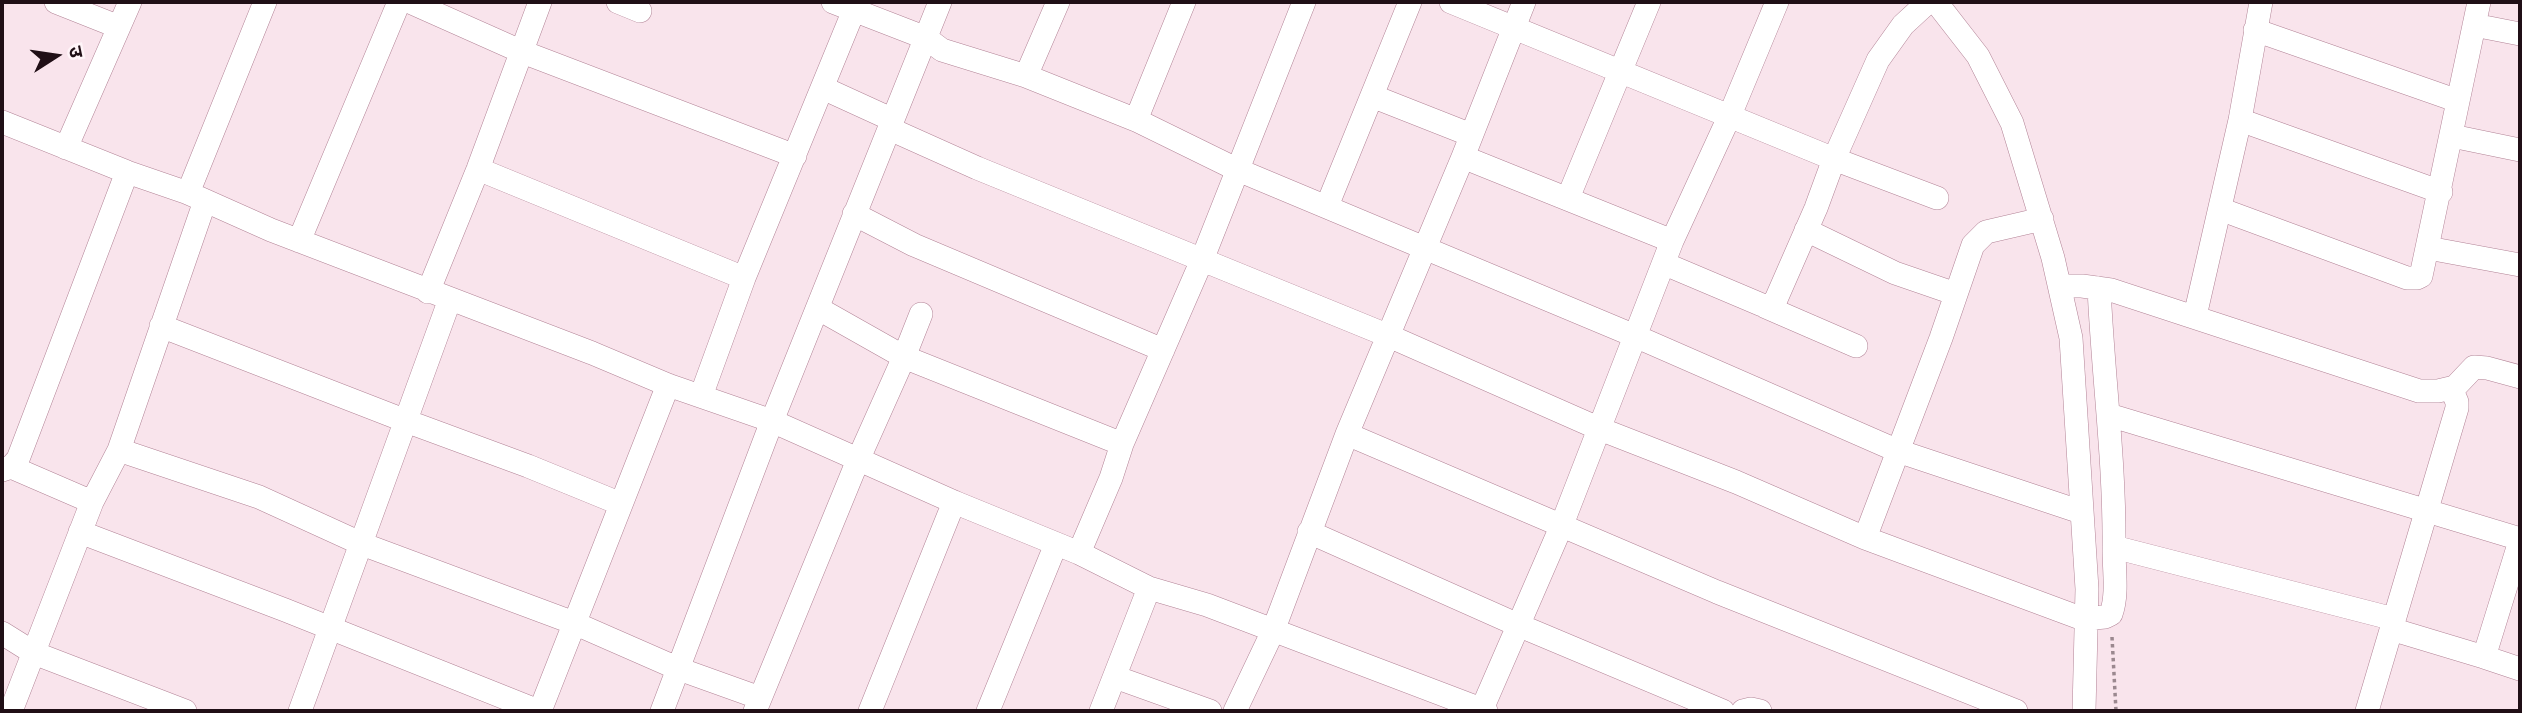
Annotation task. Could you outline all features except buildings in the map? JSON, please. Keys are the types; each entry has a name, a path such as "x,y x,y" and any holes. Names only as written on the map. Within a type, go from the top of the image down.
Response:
{"street":[{"path":"56,2 118,27"},
{"path":"65,148 130,2"},
{"path":"11,711 92,502 119,450 161,326 196,197 265,2"},
{"path":"299,241 399,2"},
{"path":"410,2 520,51 794,156"},
{"path":"428,292 478,169 540,2"},
{"path":"618,2 640,11"},
{"path":"662,711 772,421 940,2"},
{"path":"1026,76 1058,2"},
{"path":"1136,120 1184,2"},
{"path":"1079,553 1111,478 1122,444 1202,260 1304,2"},
{"path":"1327,206 1410,2"},
{"path":"1451,2 1620,69 1834,159 1937,198"},
{"path":"1236,711 1273,631 1348,434 1524,2"},
{"path":"1568,198 1649,2"},
{"path":"4,130 65,148 196,197 428,292 592,353 668,385 772,421 954,502 1079,553 1149,588 1207,605 1345,656 1428,701 1484,710 1561,527 1672,241 1730,115 1776,2"},
{"path":"1766,307 1777,300 1834,159 1886,46 1903,25 1928,2"},
{"path":"823,88 989,173 1389,336 1600,429 1736,482 1865,538 2080,618 2099,617 2114,599 2109,415 2077,286 2042,219 2012,123 1978,56 1936,2"},
{"path":"2194,316 2240,120 2261,2"},
{"path":"2220,209 2412,279 2421,276 2441,192 2479,2"},
{"path":"701,396 744,278 823,88 844,6 926,38 942,50 1026,76 1136,120 1238,170 1635,336 1898,451 2081,512"},
{"path":"2474,25 2520,34"},
{"path":"2255,30 2458,102"},
{"path":"1372,96 1471,135"},
{"path":"2240,120 2441,192"},
{"path":"2452,135 2520,150"},
{"path":"1463,157 1672,241"},
{"path":"478,169 744,278"},
{"path":"6,469 18,460 127,172"},
{"path":"854,214 926,251 1163,350"},
{"path":"1865,538 1969,255 1979,238 1996,229 2042,219"},
{"path":"1806,230 1895,273 1956,294"},
{"path":"2428,248 2520,265"},
{"path":"1665,264 1856,346"},
{"path":"2077,286 2194,316 2419,391 2451,388 2460,383 2474,367 2520,377"},
{"path":"2077,286 2071,338 2081,512 2099,617 2084,711"},
{"path":"300,711 450,299"},
{"path":"819,309 904,357 1122,444"},
{"path":"119,450 259,497 362,544 574,623 758,704 921,314"},
{"path":"161,326 621,504"},
{"path":"80,532 332,628 539,711 668,385"},
{"path":"2367,711 2457,408 2451,388"},
{"path":"2109,415 2426,509 2520,540 2484,657"},
{"path":"1348,434 1717,593 2016,711"},
{"path":"6,469 92,502"},
{"path":"870,711 954,502"},
{"path":"1309,532 1518,625 1723,711"},
{"path":"988,711 1056,544"},
{"path":"2114,547 2393,624 2520,668"},
{"path":"1101,711 1149,588"},
{"path":"2,633 34,653 185,711"},
{"path":"1115,677 1210,711"},
{"path":"1743,711 1760,711"}],"path":[{"path":"2099,617 2116,711"}]}
